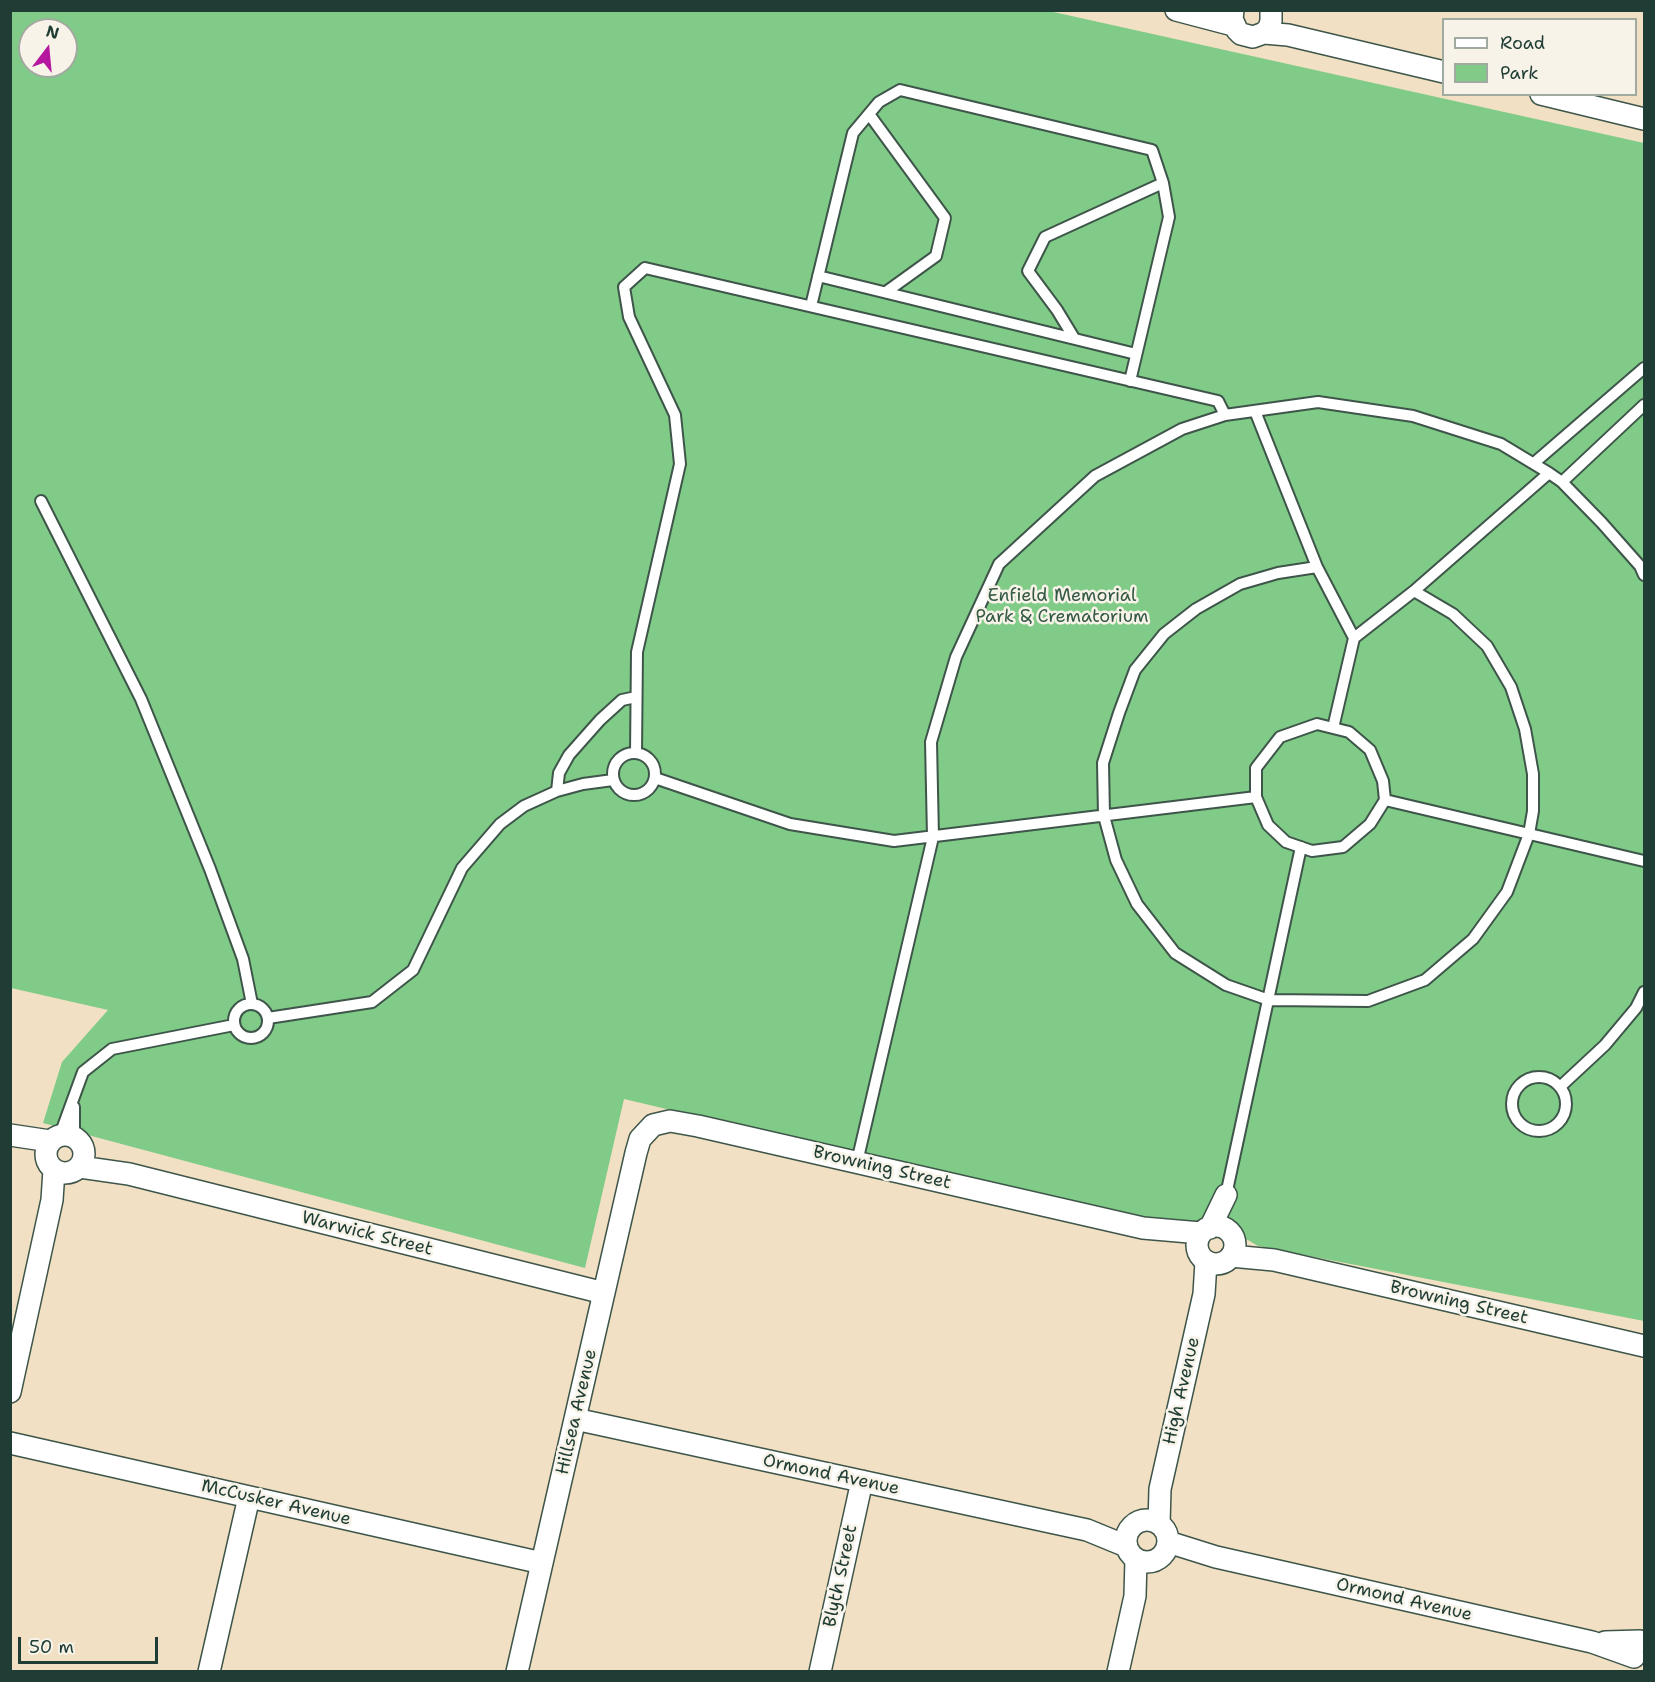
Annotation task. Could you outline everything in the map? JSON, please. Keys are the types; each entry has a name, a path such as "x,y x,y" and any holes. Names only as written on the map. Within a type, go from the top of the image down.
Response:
{"street":[{"path":"1178,11 1233,18 1241,34 1253,37 1269,19 1306,29 1330,46 1442,72"},
{"path":"1550,96 1644,118"},
{"name":"Browning Street","path":"636,1153 640,1139 653,1125 670,1121 1143,1228 1644,1346"},
{"name":"Warwick Street","path":"10,1135 129,1174 604,1293"},
{"name":"Warwick Street","path":"10,1140 65,1153"},
{"path":"10,1392 52,1200 65,1153"},
{"name":"Hillsea Avenue","path":"517,1671 636,1153"},
{"name":"High Avenue","path":"1118,1671 1226,1195"},
{"name":"Ormond Avenue","path":"575,1419 1216,1557 1640,1652"},
{"name":"McCusker Avenue","path":"10,1443 542,1563"},
{"name":"Blyth Street","path":"820,1671 862,1482"},
{"path":"209,1671 249,1497"}],"lane":[{"path":"811,306 853,133 879,102 900,90 1152,150 1163,183 1169,217 1130,381"},
{"path":"869,114 945,218 936,256 886,292"},
{"path":"1074,338 1057,310 1028,271 1045,237 1163,183"},
{"path":"636,753 637,652 680,464 675,415 629,317 624,287 645,268 1218,401 1225,414"},
{"path":"818,276 1136,354"},
{"path":"1534,463 1644,368"},
{"path":"856,1162 933,837 931,742 956,657 999,564 1095,476 1182,429 1225,414 1318,402 1413,416 1501,444 1549,473 1562,482 1610,532 1640,566 1644,575"},
{"path":"1562,482 1644,405"},
{"path":"1255,411 1317,567 1354,639"},
{"path":"1333,728 1354,639 1414,591 1549,473"},
{"path":"41,501 141,699 210,869 243,959 252,1004"},
{"path":"1317,567 1278,573 1240,584 1196,609 1164,634 1135,670 1103,763 1104,816 1116,860 1137,904 1175,953 1226,985 1269,1000 1368,1001 1425,980 1473,939 1500,902 1507,892 1529,834 1533,811 1533,774 1525,729 1511,687 1487,646 1453,614 1414,591"},
{"path":"557,791 559,773 569,755 600,720 622,700 636,697"},
{"path":"1317,724 1348,732 1370,750 1383,781 1385,800 1370,824 1343,847 1312,851 1286,842 1268,825 1256,797 1257,768 1280,737 1317,724"},
{"path":"636,753 645,756 652,764 655,778 648,790 634,795 621,791 613,780 613,770 618,760 636,753"},
{"path":"655,778 790,824 894,841 1256,797"},
{"path":"268,1018 372,1002 413,970 462,868 500,824 525,806 557,791 583,784 613,780"},
{"path":"1385,800 1644,861"},
{"path":"1226,1195 1301,847"},
{"path":"1561,1086 1605,1045 1636,1008 1644,993"},
{"path":"252,1004 262,1008 268,1018 266,1031 255,1038 242,1036 234,1025 238,1011 252,1004"},
{"path":"65,1153 74,1101 83,1072 112,1049 234,1025"},
{"path":"1536,1076 1545,1077 1561,1086 1566,1095 1567,1105 1565,1115 1559,1123 1550,1129 1532,1130 1523,1126 1516,1118 1512,1109 1512,1100 1520,1084 1536,1076"}],"green space":[{"name":"Enfield Memorial Park & Crematorium","path":"11,11 1049,11 1644,143 1644,1321 1258,1246 1214,1220 1164,1226 624,1099 585,1268 43,1123 62,1062 108,1010 11,988"}]}
